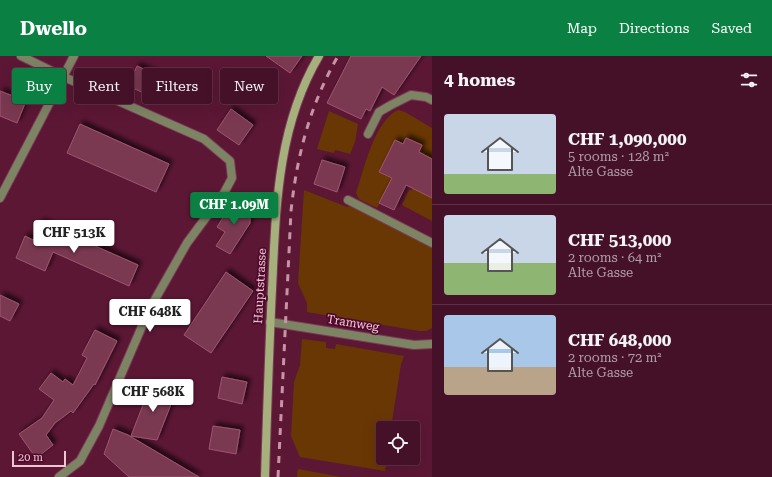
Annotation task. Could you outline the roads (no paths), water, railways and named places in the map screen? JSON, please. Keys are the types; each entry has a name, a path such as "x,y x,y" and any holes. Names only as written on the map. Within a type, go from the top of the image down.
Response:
{"main road":[{"name":"Hauptstrasse","path":"265,477 275,220 284,146 299,96 319,56"}],"street":[{"path":"21,56 46,68"},
{"path":"66,73 74,56"},
{"path":"59,477 80,461 99,426 149,310 187,243 224,193 232,178 230,161 204,139 66,78"},
{"path":"368,134 379,112 391,105 411,95 426,97 432,100"},
{"path":"0,198 50,104"},
{"path":"348,200 432,243"},
{"name":"Tramweg","path":"270,322 414,345 432,344"}],"railway":[{"path":"278,477 291,211 297,170 306,131 312,112 328,74 338,56"}]}
